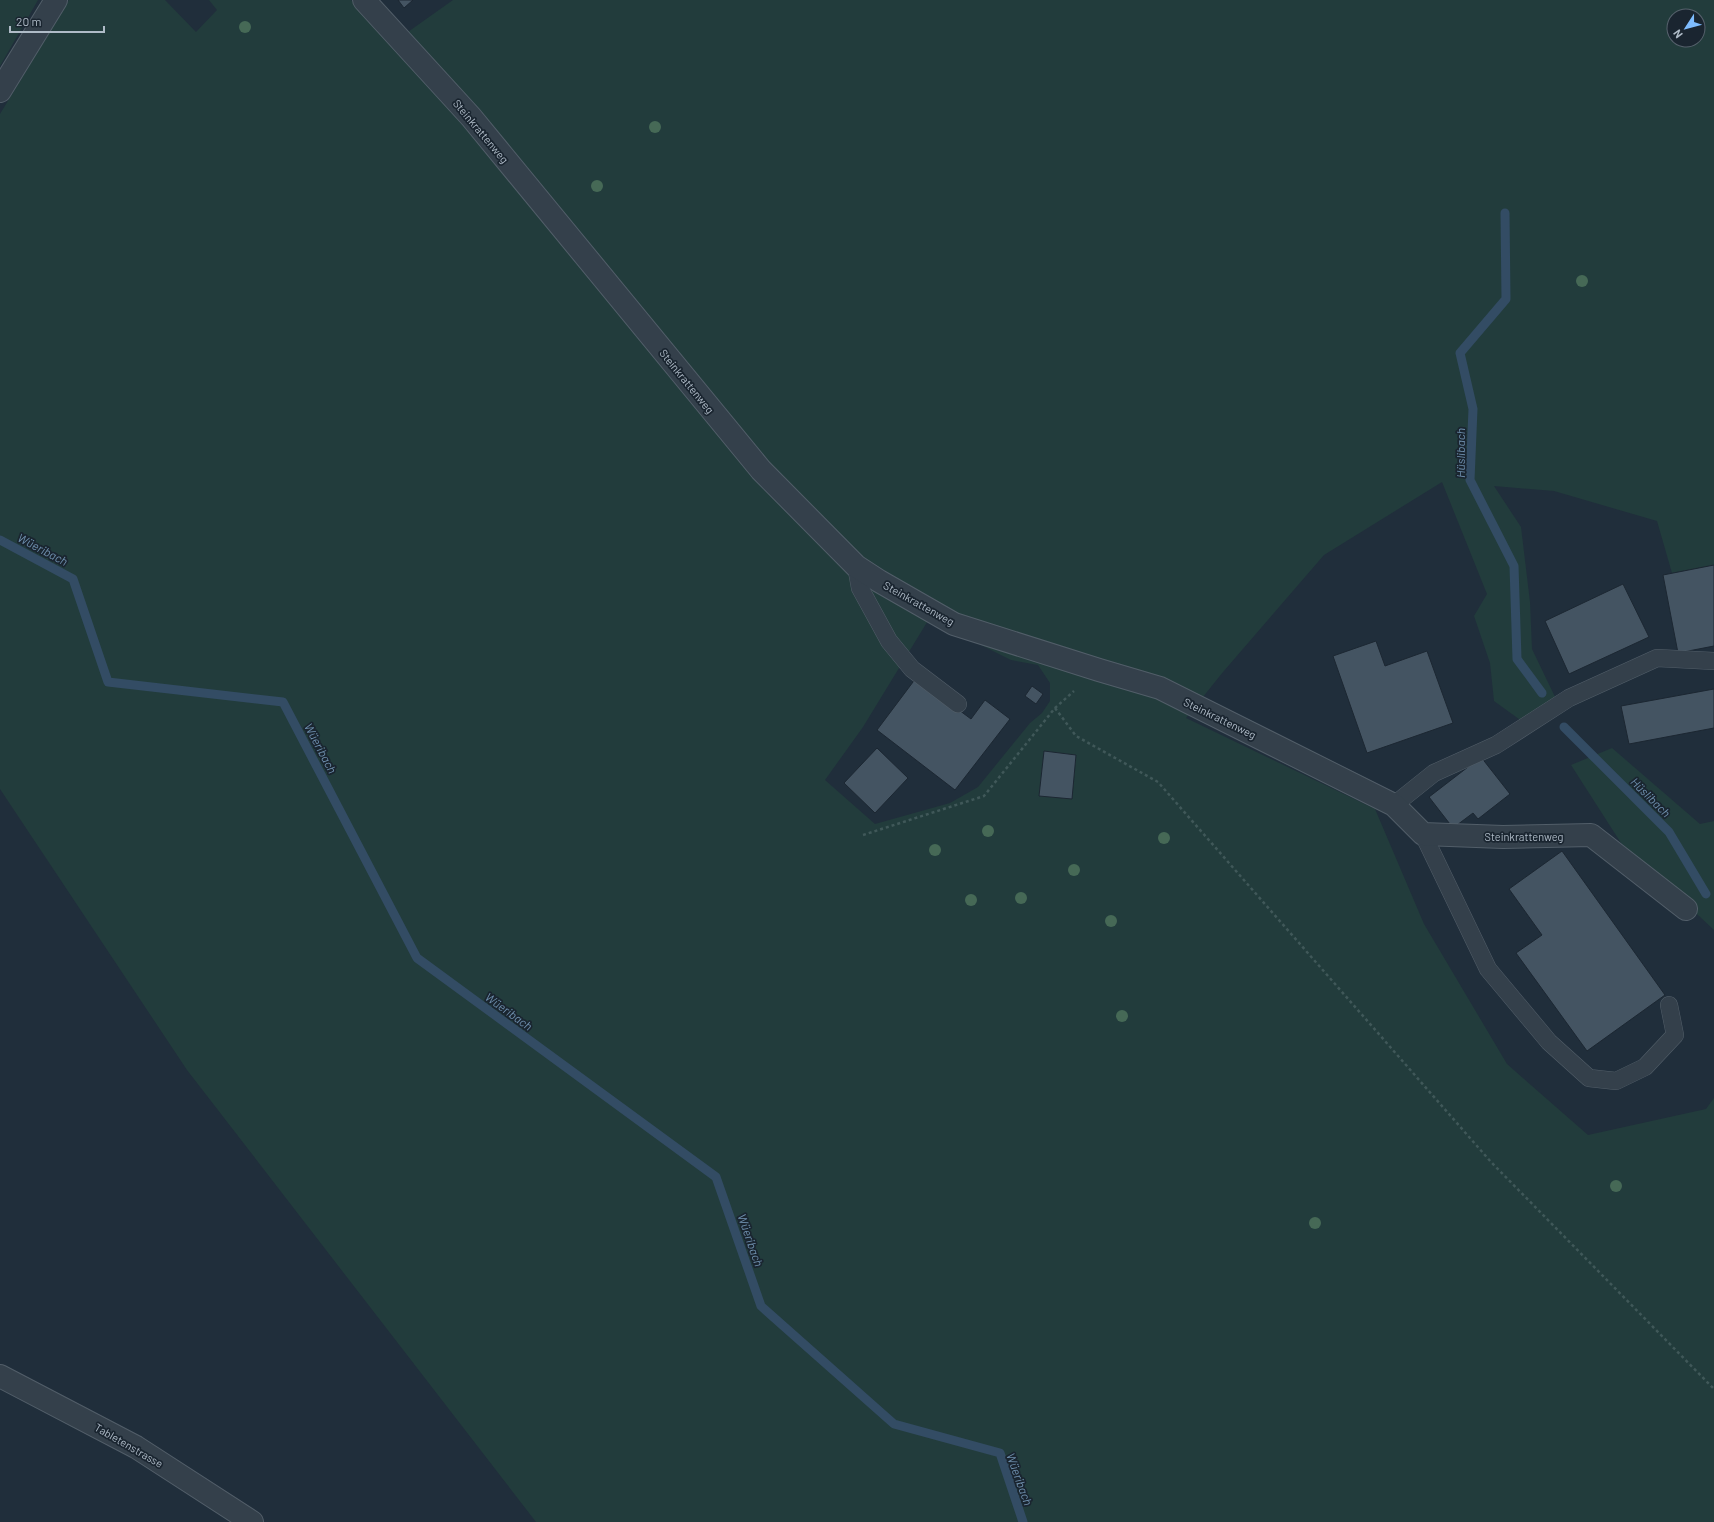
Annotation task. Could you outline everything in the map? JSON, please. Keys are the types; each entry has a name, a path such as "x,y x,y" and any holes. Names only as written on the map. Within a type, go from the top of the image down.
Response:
{"street":[{"path":"0,91 56,0"},
{"name":"Steinkrattenweg","path":"364,0 471,117 761,470 856,566 878,581 954,624 1160,688 1394,805 1423,834 1502,837 1591,835 1686,909"},
{"name":"Tabletenstrasse","path":"0,1376 136,1447 252,1522"}],"lane":[{"path":"856,566 860,588 889,641 912,670 958,704"},
{"path":"1394,805 1434,773 1496,745 1575,695 1657,658 1714,661"},
{"path":"1423,834 1488,969 1549,1042 1589,1078 1616,1081 1645,1067 1675,1035 1669,1005"}],"path":[{"path":"863,835 984,796 1055,708 1099,670"},
{"path":"1055,708 1076,736 1158,782 1491,1162 1714,1389"}],"green space":[{"path":"0,0 38,0 0,66"},
{"path":"69,0 165,0 196,32 217,10 209,0 351,0 391,44 453,0 1714,0 1714,565 1672,573 1657,521 1554,491 1494,486 1521,527 1530,602 1532,649 1556,699 1523,722 1494,701 1490,663 1474,616 1487,594 1442,482 1324,555 1223,672 1186,718 1375,809 1424,924 1507,1064 1588,1135 1706,1109 1714,1098 1714,1522 536,1522 187,1070 0,789 0,114","holes":["929,619 1011,660 1038,665 1050,683 1050,701 1042,713 1030,723 978,787 950,803 875,824 825,780 863,727"]},
{"path":"1612,748 1700,824 1714,821 1714,930 1621,843 1571,765"}],"building":[{"path":"398,0 413,0 404,8"},
{"path":"1714,565 1714,646 1678,653 1663,575"},
{"path":"1623,584 1649,637 1569,674 1545,621"},
{"path":"1376,641 1385,666 1427,651 1453,723 1367,753 1333,656"},
{"path":"916,678 971,719 985,700 1010,719 955,790 877,730"},
{"path":"1032,686 1043,694 1036,704 1025,696"},
{"path":"1714,689 1714,728 1629,744 1621,706"},
{"path":"877,748 908,778 875,813 844,783"},
{"path":"1044,751 1076,755 1072,799 1039,796"},
{"path":"1481,757 1510,794 1478,819 1473,813 1453,828 1429,797"},
{"path":"1562,851 1665,995 1587,1051 1516,953 1542,935 1509,889"}],"waterway":[{"name":"Hüslibach","path":"1505,213 1506,299 1460,353 1473,409 1470,480 1514,566 1517,659 1542,693"},
{"name":"Wüeribach","path":"0,540 73,579 108,682 283,702 417,958 716,1177 761,1306 894,1424 1000,1453 1023,1522"},
{"name":"Hüslibach","path":"1564,727 1669,832 1706,894"}]}
